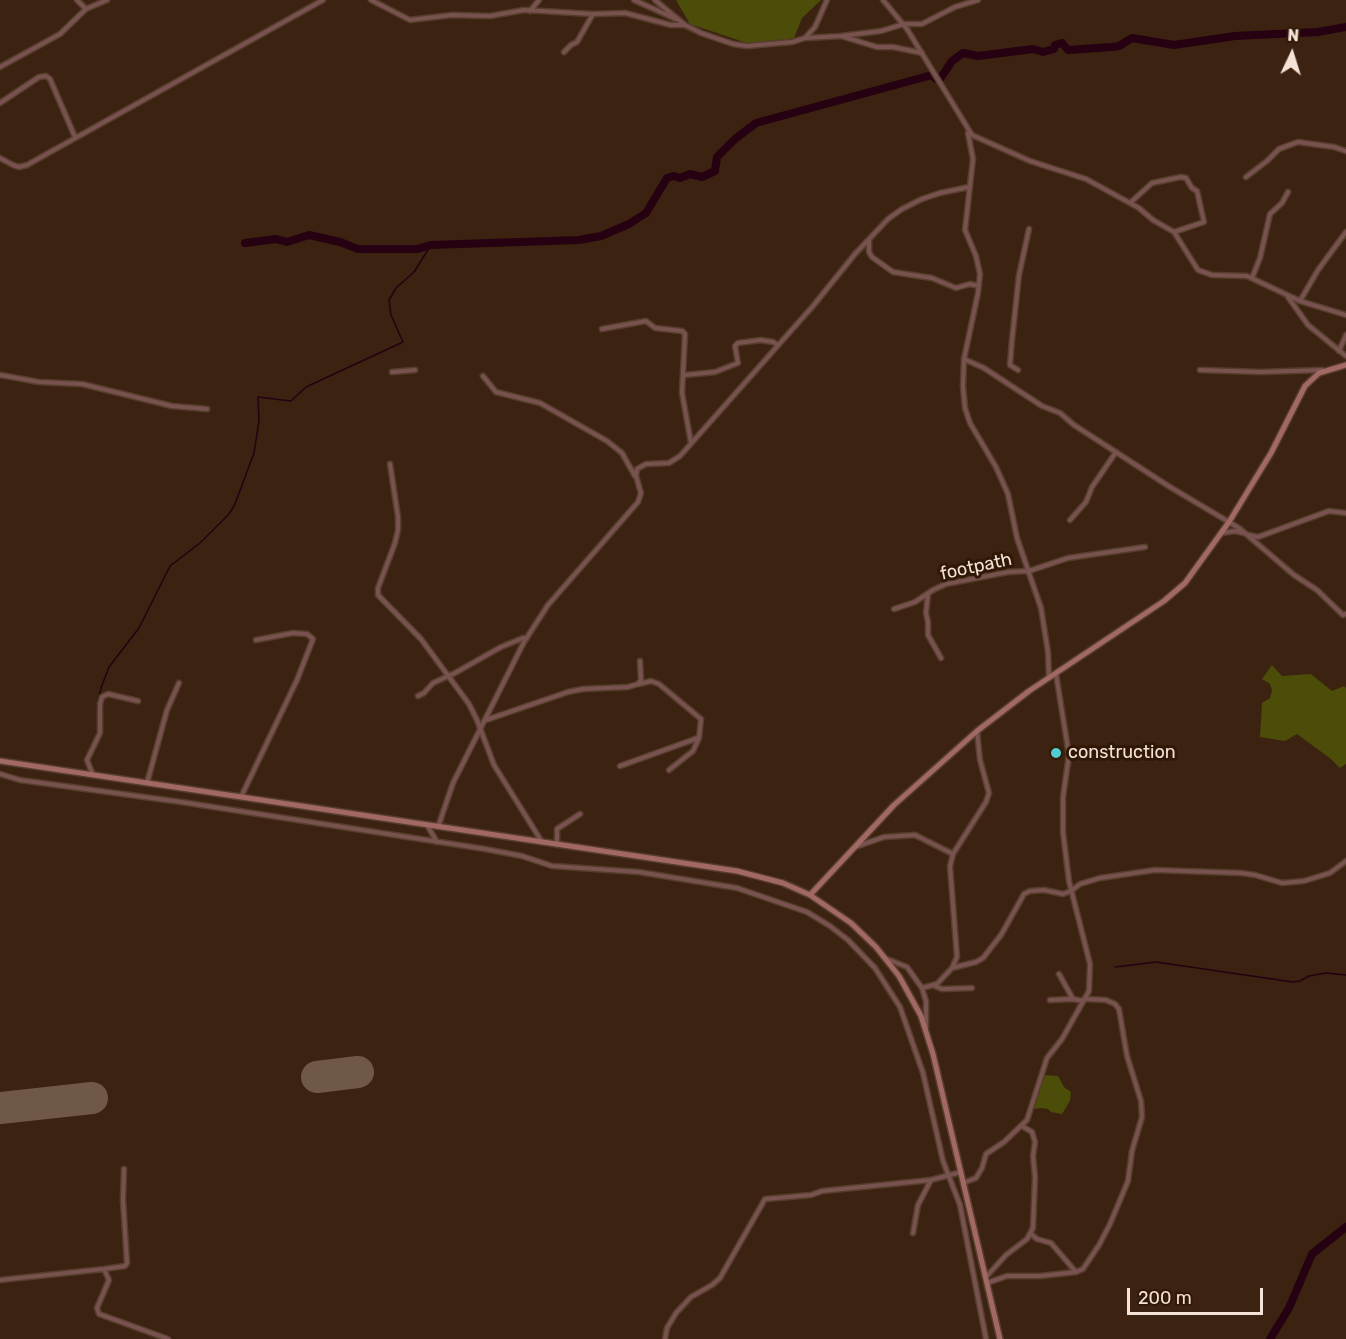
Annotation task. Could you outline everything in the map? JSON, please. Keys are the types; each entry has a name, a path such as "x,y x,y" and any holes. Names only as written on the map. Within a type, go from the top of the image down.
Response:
{"main road":[{"path":"810,895 894,805 977,731 1029,691 1179,589 1196,570 1229,522 1271,453 1301,392 1314,377 1326,370 1346,366"},
{"path":"0,761 737,871 783,883 810,895 851,923 886,958 908,989 926,1030 1000,1339"}],"street":[{"path":"77,0 86,9"},
{"path":"0,67 60,34 86,9 107,0"},
{"path":"0,158 13,165 27,165 323,0"},
{"path":"371,0 411,20 452,15 490,16 519,10 593,14 625,13 671,25 685,25"},
{"path":"529,11 539,0"},
{"path":"634,0 679,20"},
{"path":"655,0 685,25 712,37 747,46 881,31 904,24 922,24 978,0"},
{"path":"805,38 815,27 827,0"},
{"path":"883,0 904,24 968,132 973,159 965,230 978,261 979,286 964,359 963,395 967,416 1004,484 1017,538 1042,613 1049,678"},
{"path":"564,52 577,42 593,14"},
{"path":"841,36 877,47 893,47 922,53"},
{"path":"0,103 39,77 46,76 50,79 75,137"},
{"path":"968,132 986,143 1013,154 1086,179 1130,203 1174,232 1198,270 1212,275 1242,275 1252,278 1300,301 1346,315"},
{"path":"1246,177 1279,149 1298,142 1337,148 1346,152"},
{"path":"1130,203 1152,183 1180,177 1186,178 1192,188 1197,191 1204,222 1174,232"},
{"path":"636,476 638,469 644,465 672,462 691,443 888,219 909,205 940,193 969,187"},
{"path":"1252,278 1260,258 1270,214 1282,203 1288,192"},
{"path":"1018,370 1010,365 1011,348 1019,275 1029,229"},
{"path":"1300,301 1318,270 1346,232"},
{"path":"869,238 869,252 872,257 893,272 932,278 956,288 970,284 979,286"},
{"path":"1287,295 1308,325 1346,356"},
{"path":"602,329 646,321 655,328 682,331 686,336 682,384 691,443"},
{"path":"1339,351 1346,335"},
{"path":"684,376 715,372 738,363 735,346 738,343 760,340 778,345"},
{"path":"964,359 984,368 1042,406 1060,413 1080,429 1247,534 1345,615"},
{"path":"392,372 415,370"},
{"path":"1200,370 1262,372 1326,370"},
{"path":"0,375 39,382 88,386 172,406 207,409"},
{"path":"438,827 453,783 527,638 548,605 638,502 641,493 636,476 622,453 608,441 540,403 496,392 483,376"},
{"path":"1070,520 1086,502 1092,487 1116,452"},
{"path":"390,464 398,530 377,593 421,639 468,704 494,765 542,843"},
{"path":"1222,533 1234,531 1258,537 1329,511 1346,513"},
{"name":"footpath","path":"894,609 915,602 928,593 954,582 1008,572 1029,571 1068,558 1145,547"},
{"name":"footpath","path":"928,593 926,613 928,635 941,658"},
{"path":"241,797 297,680 313,639 308,633 293,633 256,640"},
{"path":"417,696 424,693 433,683 501,647 527,638"},
{"path":"638,684 641,680 640,661"},
{"path":"963,1183 976,1178 986,1154 1023,1126 1031,1113 1047,1058 1062,1039 1089,991 1090,969 1071,891 1063,815 1064,786 1069,755 1056,674"},
{"path":"485,720 494,715 568,692 628,687 651,681 659,684 701,719 699,738 693,751 669,770"},
{"path":"147,783 167,710 179,683"},
{"path":"93,775 87,760 100,734 102,697 108,694 138,701"},
{"path":"934,986 952,968 957,957 950,869 953,854 988,798 989,787 981,765 977,731"},
{"path":"620,766 699,738"},
{"path":"0,774 20,780 181,802 522,856 552,866 639,872 737,888 807,912 848,940 875,968 900,1007 923,1073 948,1176 960,1205 986,1339"},
{"path":"557,845 557,829 580,814"},
{"path":"427,825 436,842"},
{"path":"851,849 884,837 915,835 953,854"},
{"path":"952,968 983,958 1001,935 1027,892 1044,890 1063,894 1080,884 1100,878 1155,870 1255,874 1282,883 1316,878 1345,864"},
{"path":"886,958 907,967 922,988 926,1001 926,1030"},
{"path":"1059,974 1073,999"},
{"path":"922,988 934,986 942,989 972,988"},
{"path":"986,1280 1007,1276 1040,1276 1076,1272 1085,1268 1100,1245 1128,1181 1134,1141 1143,1112 1127,1056 1119,1009 1115,1004 1106,1000 1050,1000"},
{"path":"986,1280 1006,1254 1020,1246 1031,1234 1034,1222 1033,1156 1035,1142 1032,1132 1023,1126"},
{"path":"0,1280 124,1266 127,1263 123,1200 124,1169"},
{"path":"664,1339 667,1328 676,1313 691,1297 720,1278 765,1200 811,1195 822,1191 932,1180 961,1172"},
{"path":"914,1233 918,1205 932,1180"},
{"path":"1031,1234 1037,1239 1051,1243 1076,1272"},
{"path":"104,1269 109,1280 97,1308 99,1314 168,1339"}],"shaded area":[{"path":"676,0 821,0 802,18 794,38 747,43 690,24"},
{"path":"1272,665 1282,676 1311,674 1332,691 1344,686 1346,688 1346,764 1340,768 1297,734 1285,741 1260,737 1262,703 1270,698 1272,690 1270,684 1262,679"},
{"path":"1043,1075 1058,1076 1064,1087 1071,1092 1070,1101 1062,1114 1051,1112 1048,1109 1033,1109"}],"waterway":[{"path":"940,79 952,61 963,53 978,56 1033,49 1043,52 1054,49 1055,45 1062,43 1068,50 1112,47 1119,46 1132,38 1174,45 1235,36 1318,32 1346,27"},
{"path":"245,243 276,239 287,242 309,235 358,249 417,249 431,245 579,240 601,236 629,224 646,213 667,178 674,176 680,178 690,174 702,177 715,171 717,157 756,123 932,75 936,79"},
{"path":"97,707 109,667 139,628 170,566 200,543 229,514 235,504 254,453 259,421 258,397 291,401 306,387 403,342 391,315 389,300 396,288 414,272 431,245"},
{"path":"1115,967 1156,962 1293,982 1326,973 1346,975"},
{"path":"1270,1339 1289,1308 1312,1254 1346,1227"}],"runway":[{"path":"317,1077 358,1072"},
{"path":"0,1108 92,1098"}],"place":[{"name":"construction","path":"1056,753"}]}
